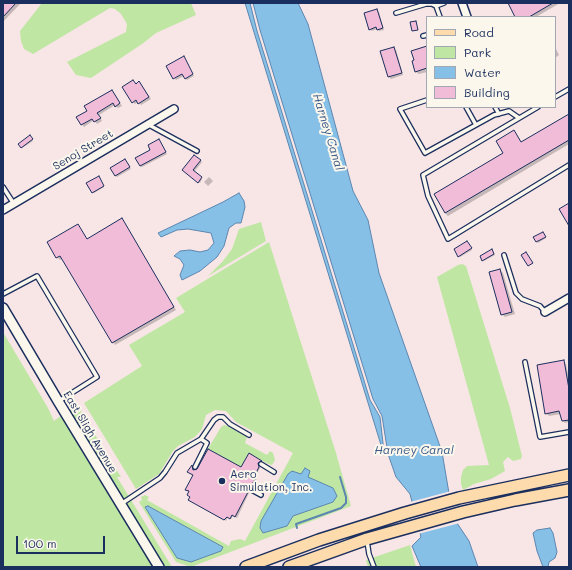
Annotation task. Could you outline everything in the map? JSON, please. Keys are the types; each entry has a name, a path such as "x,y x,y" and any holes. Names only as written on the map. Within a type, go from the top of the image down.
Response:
{"main road":[{"path":"289,567 367,540 406,520 459,498 569,475"},
{"path":"246,567 320,540 406,520 462,512 569,490"}],"street":[{"path":"462,3 467,16"},
{"name":"Senoj Street","path":"3,210 174,109"},
{"path":"545,312 569,298"},
{"name":"East Sligh Avenue","path":"3,308 159,567"}],"lane":[{"path":"396,13 426,4 436,6 444,3"},
{"path":"436,6 440,16"},
{"path":"556,96 569,89"},
{"path":"426,100 400,109 425,153 494,115 509,111 519,118"},
{"path":"467,108 476,125"},
{"path":"496,108 499,114"},
{"path":"536,108 423,175 428,196 448,238 569,165"},
{"path":"148,125 197,151"},
{"path":"3,187 14,204"},
{"path":"504,255 516,294 540,306 545,312"},
{"path":"3,294 37,276 97,377 58,401"},
{"path":"525,362 540,437 569,432"},
{"path":"120,504 160,478 177,453 201,439 214,420 218,417 223,417 230,424 249,435"},
{"path":"195,466 207,443 201,439"},
{"path":"261,464 274,472"},
{"path":"250,489 261,495"},
{"path":"367,540 369,554 374,567"}],"green space":[{"path":"42,3 191,3 196,15 156,33 91,78 76,75 67,62 126,32 127,24 121,14 115,9 110,8 33,54 24,49 20,31"},
{"path":"261,222 266,241 208,276 223,261 232,249 239,229"},
{"path":"269,242 336,453 351,506 191,567 176,562 139,502 142,500 141,497 145,495 149,497 147,500 229,546 231,541 240,539 245,541 293,453 236,422 226,411 215,410 206,415 202,429 195,437 178,446 173,451 159,474 136,489 84,403 142,366 129,345 185,312 176,298"},
{"path":"462,264 466,266 510,408 522,456 521,459 513,461 508,457 503,462 505,471 491,479 474,484 463,490 461,477 463,470 467,466 489,465 437,277"},
{"path":"3,332 48,408 54,421 62,415 155,567 3,567"},
{"path":"77,405 121,477 117,477 172,567 163,567 68,411"},
{"path":"224,425 247,437 245,443 267,455 270,451 273,453 275,460 272,465 249,453 241,467 208,449 221,427"},
{"path":"410,545 416,567 368,567 366,560"}],"water":[{"path":"245,3 250,3 257,31 370,400 380,417 384,452 381,445"},
{"name":"Harney Canal","path":"253,3 298,3 308,24 353,191 368,220 379,273 442,452 451,505 457,523 469,541 478,567 421,567 412,546 421,537 410,494 396,477 388,454 382,416 373,399"},
{"path":"239,193 244,201 245,207 241,223 236,223 229,228 224,246 217,257 200,271 182,280 180,275 184,265 180,259 174,256 180,251 190,250 200,252 208,250 214,243 211,233 188,229 177,230 161,237 158,233"},
{"path":"305,468 310,471 308,477 333,488 337,496 333,502 293,516 287,526 263,533 260,528 261,521 288,474 292,471 301,474"},
{"path":"148,506 223,547 221,551 191,562 177,558 145,507"},
{"path":"550,528 553,533 557,552 555,558 549,562 548,567 543,567 537,551 533,533 537,530"}],"pier":[{"path":"451,491 453,504 462,511 463,520 460,523 418,534 410,502"}],"building":[{"path":"3,3 16,3 3,17"},
{"path":"508,3 553,3 531,16 514,16"},
{"path":"377,9 383,28 377,30 376,27 369,30 364,13"},
{"path":"416,21 418,30 412,31 410,22"},
{"path":"426,46 426,68 415,72 412,61 414,60 411,51"},
{"path":"394,47 402,73 388,77 380,51"},
{"path":"184,56 193,74 185,79 182,74 173,79 166,66"},
{"path":"133,80 136,84 139,81 149,97 138,104 136,100 132,103 122,87"},
{"path":"112,90 120,103 115,107 113,103 97,113 101,118 94,122 92,119 81,125 76,117 87,111 84,106"},
{"path":"569,114 569,140 445,213 434,194 503,153 496,141 514,130 521,142"},
{"path":"30,135 33,139 21,148 18,144"},
{"path":"159,139 166,152 140,166 135,158 150,150 148,145"},
{"path":"194,155 201,160 193,170 202,177 198,183 182,170"},
{"path":"125,159 130,167 115,176 110,168"},
{"path":"99,176 104,186 92,193 86,183"},
{"path":"569,203 569,226 559,209"},
{"path":"122,218 174,307 112,343 60,256 56,258 47,242 78,224 87,239"},
{"path":"543,232 546,237 536,242 533,237"},
{"path":"467,241 472,248 458,257 454,249"},
{"path":"492,249 494,254 482,261 480,256"},
{"path":"526,252 533,263 528,266 521,255"},
{"path":"500,269 512,312 501,315 489,272"},
{"path":"564,360 569,389 569,420 562,421 559,411 545,414 537,365"},
{"name":"Aero Simulation, Inc.","path":"208,449 241,467 249,453 262,461 258,463 259,467 255,475 257,476 251,486 247,488 248,492 235,517 232,515 230,519 227,517 224,520 188,500 190,497 187,495 189,491 185,490 193,475 187,472 192,465 193,470 197,469"}],"waterway":[{"path":"297,528 296,524 341,508 346,503 346,497 340,477"}],"place":[{"name":"Aero Simulation, Inc.","path":"222,481"}]}
